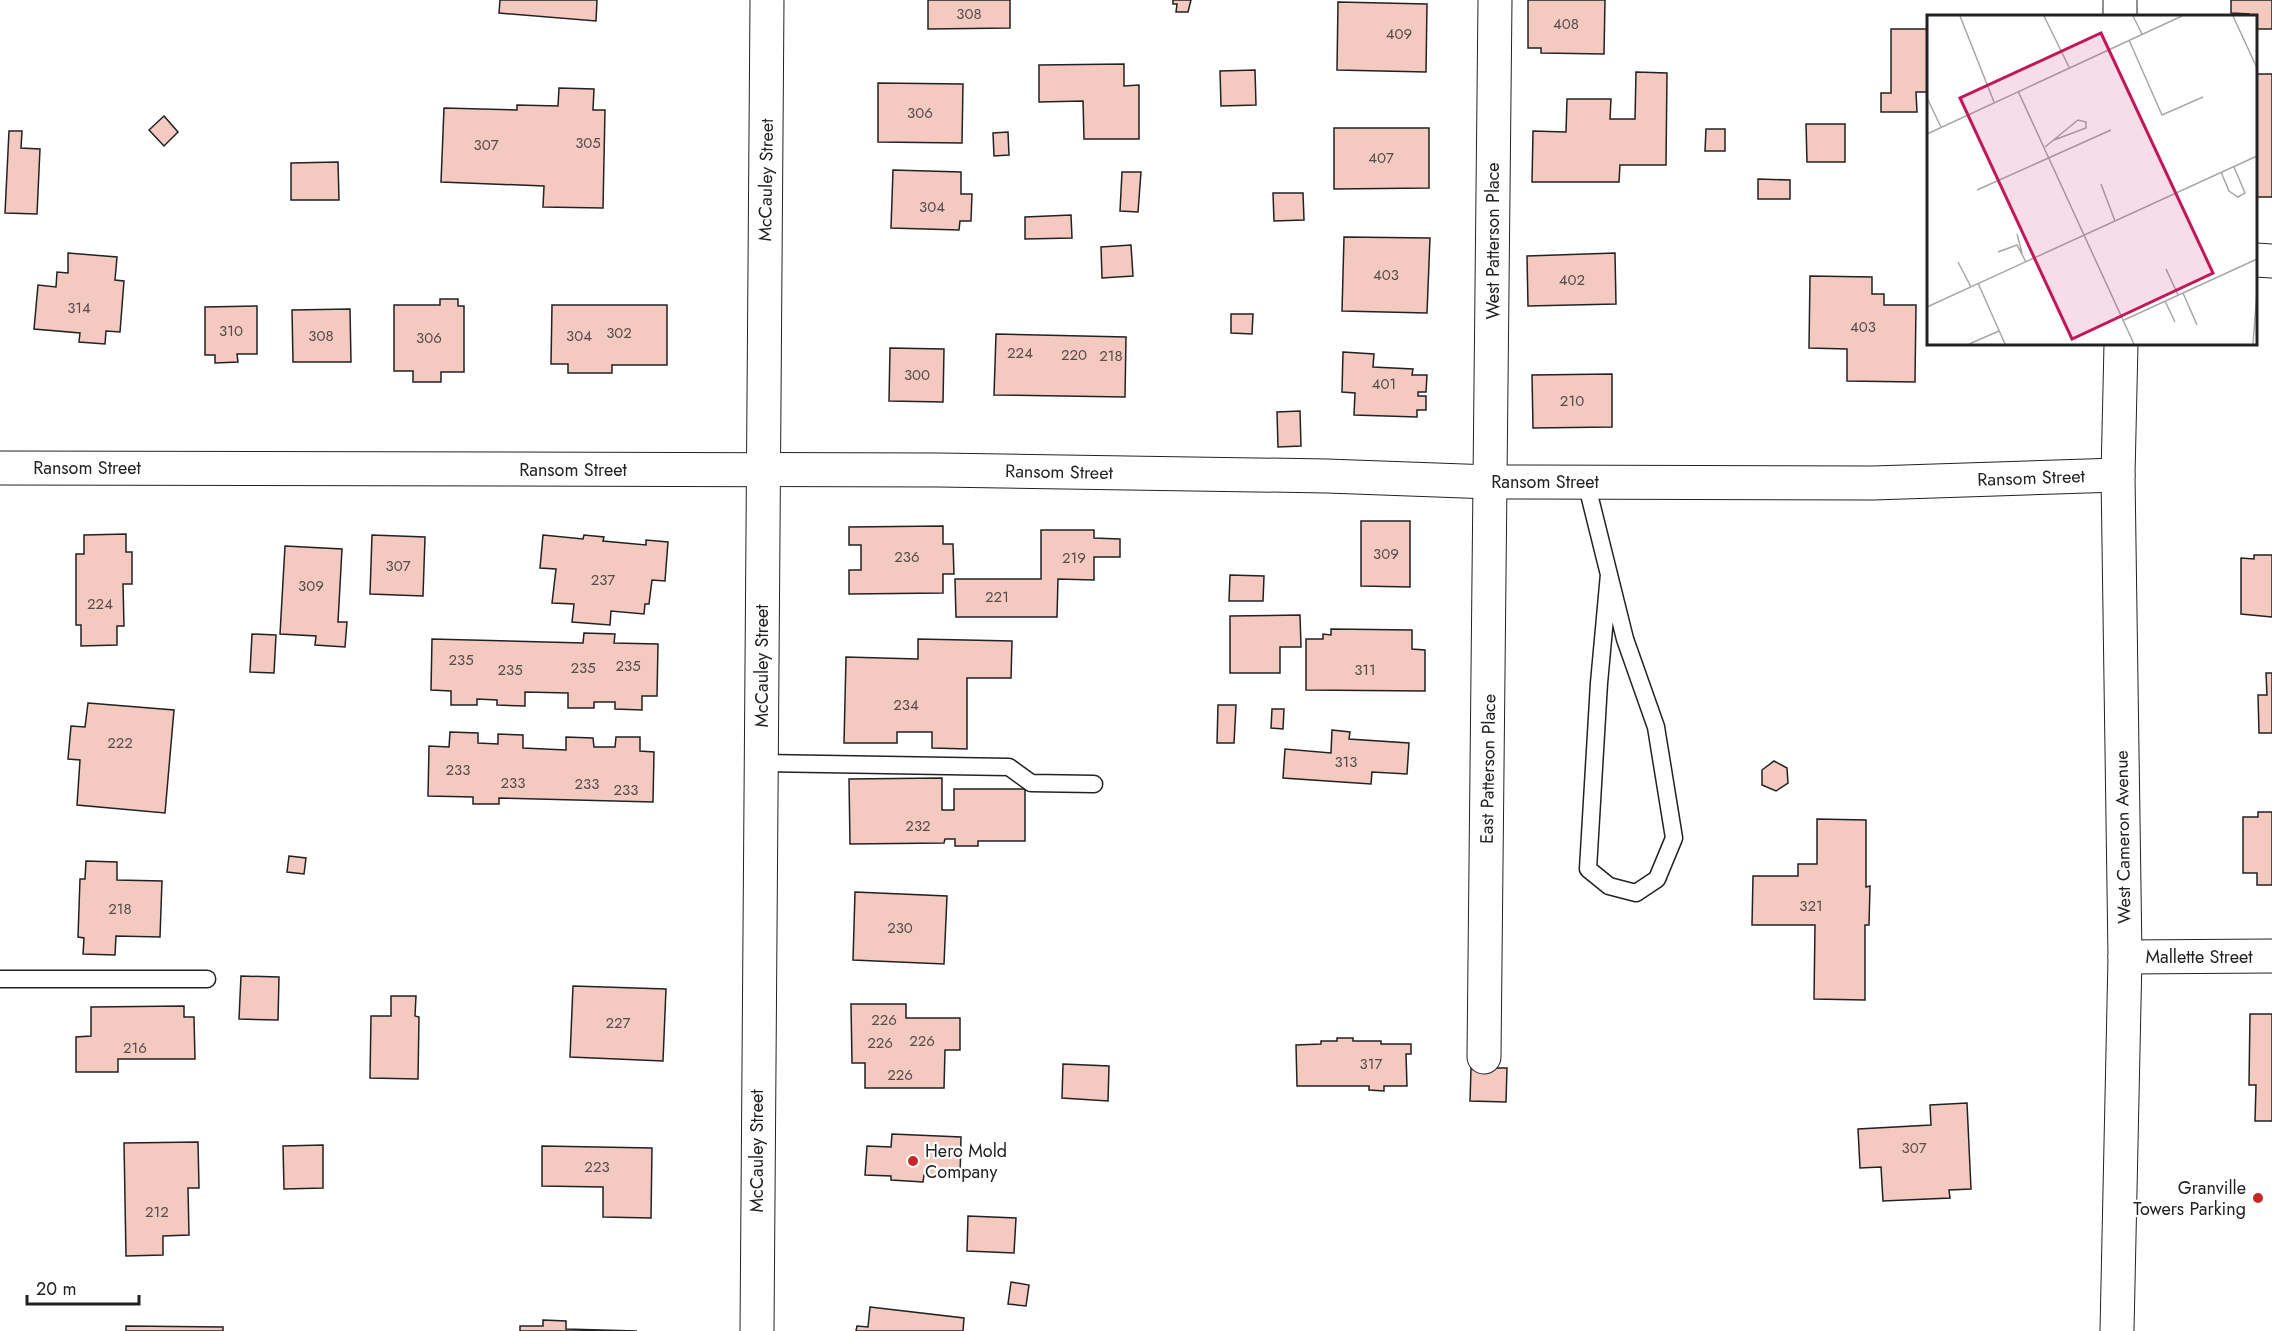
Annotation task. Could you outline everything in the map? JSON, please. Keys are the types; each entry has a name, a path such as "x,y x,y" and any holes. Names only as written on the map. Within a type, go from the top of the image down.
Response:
{"street":[{"name":"McCauley Street","path":"757,1331 767,0"},
{"name":"West Patterson Place","path":"1491,482 1495,0"},
{"path":"2257,260 2272,261"},
{"name":"West Cameron Avenue","path":"2117,1331 2125,957 2118,475 2121,345"},
{"name":"Ransom Street","path":"0,468 764,470 1327,476 1491,482 1872,483 2118,475"},
{"name":"East Patterson Place","path":"1484,1057 1491,482"},
{"name":"Mallette Street","path":"2125,957 2272,956"}],"lane":[{"path":"1586,482 1609,574 1625,639 1656,727 1674,838 1657,879 1636,894 1609,886 1588,869 1599,683 1609,574"},
{"path":"761,763 1009,766 1030,783 1094,784"},
{"path":"0,979 207,979"}],"building":[{"path":"500,0 597,0 596,21 499,13"},
{"path":"928,0 1010,0 1010,28 928,29"},
{"path":"1173,0 1191,0 1188,12 1176,12 1177,4 1173,4"},
{"path":"1528,0 1605,0 1604,54 1541,53 1541,48 1528,48"},
{"path":"2231,0 2272,0 2272,29 2257,29 2257,15 2231,13"},
{"path":"1338,2 1427,4 1426,72 1337,70"},
{"path":"1891,29 1927,29 1927,92 1916,92 1917,112 1881,112 1881,93 1891,93"},
{"path":"1124,64 1124,86 1139,85 1139,139 1084,139 1083,101 1039,102 1039,65"},
{"path":"1255,70 1256,105 1221,106 1220,71"},
{"path":"1636,72 1667,73 1666,165 1620,165 1619,182 1532,182 1533,131 1566,132 1567,99 1611,99 1610,119 1635,119"},
{"path":"2257,74 2272,74 2272,197 2257,197"},
{"path":"878,83 963,84 962,143 878,142"},
{"path":"559,88 594,89 593,110 605,110 603,208 543,207 544,186 441,182 444,108 517,110 517,105 558,106"},
{"path":"164,116 178,132 164,146 149,130"},
{"path":"1806,124 1845,124 1845,162 1807,162"},
{"path":"1334,128 1429,128 1429,188 1334,189"},
{"path":"1706,129 1725,129 1725,151 1705,151"},
{"path":"9,131 22,131 21,148 40,149 37,214 5,213"},
{"path":"1008,132 1009,155 994,156 993,133"},
{"path":"338,162 339,200 291,200 291,163"},
{"path":"893,170 961,172 961,194 972,194 971,221 960,221 959,230 891,228"},
{"path":"1122,172 1141,172 1138,212 1120,211"},
{"path":"1758,179 1790,180 1790,199 1758,199"},
{"path":"1273,193 1303,193 1304,220 1274,221"},
{"path":"1071,215 1072,238 1025,239 1025,217"},
{"path":"1344,237 1430,238 1427,313 1342,311"},
{"path":"1131,245 1133,276 1102,278 1101,247"},
{"path":"68,253 117,257 115,280 124,281 120,332 106,331 105,344 79,342 80,333 34,329 38,285 56,287 57,272 68,273"},
{"path":"1615,253 1616,304 1528,306 1527,256"},
{"path":"1810,276 1872,277 1872,294 1884,294 1884,305 1916,305 1915,382 1847,381 1847,349 1809,348"},
{"path":"440,299 458,299 458,306 464,306 464,372 441,372 441,382 413,382 413,371 394,371 394,305 440,305"},
{"path":"552,305 667,305 667,365 612,365 612,373 568,373 568,364 551,364"},
{"path":"257,306 257,354 237,354 238,362 215,363 215,355 205,355 205,307"},
{"path":"350,309 351,362 293,362 292,310"},
{"path":"1231,314 1253,314 1252,334 1231,333"},
{"path":"996,334 1126,337 1125,397 994,395"},
{"path":"890,348 944,349 943,402 889,401"},
{"path":"1343,352 1374,354 1373,367 1413,369 1412,375 1427,375 1426,392 1418,392 1418,396 1426,396 1426,410 1417,410 1417,417 1354,415 1355,393 1342,392"},
{"path":"1612,374 1612,427 1533,428 1532,375"},
{"path":"1300,411 1301,446 1278,447 1277,412"},
{"path":"1361,521 1410,521 1410,587 1361,586"},
{"path":"943,526 943,544 953,544 954,574 943,574 943,593 849,594 849,570 861,570 861,545 849,545 849,527"},
{"path":"1041,530 1094,530 1094,538 1120,539 1120,557 1094,557 1094,580 1058,579 1057,617 956,617 955,579 1041,579"},
{"path":"126,534 126,552 132,552 132,584 123,584 124,626 117,626 117,645 81,646 81,625 76,625 76,554 84,554 84,535"},
{"path":"372,535 425,537 423,596 370,594"},
{"path":"543,535 583,539 584,535 604,537 603,541 646,545 646,540 668,542 665,581 652,580 649,604 645,604 644,614 611,611 610,625 572,622 574,604 552,603 556,569 540,568"},
{"path":"285,546 342,549 338,622 347,622 345,647 315,645 316,636 280,634"},
{"path":"2254,555 2272,555 2272,617 2241,614 2241,558 2254,559"},
{"path":"1230,575 1264,576 1263,601 1229,601"},
{"path":"1300,615 1301,647 1280,647 1280,673 1230,673 1230,616"},
{"path":"1331,629 1412,630 1412,649 1425,650 1425,691 1306,690 1306,639 1323,639 1323,634 1331,635"},
{"path":"584,633 615,634 614,643 658,644 657,696 642,696 642,710 615,709 615,702 594,702 594,708 568,708 568,693 525,692 525,706 497,705 497,700 477,699 477,705 451,705 451,691 431,690 432,639 583,643"},
{"path":"252,634 276,635 274,673 250,672"},
{"path":"918,639 1012,641 1011,678 967,678 967,749 932,748 932,732 897,732 897,743 844,743 846,657 918,659"},
{"path":"2266,673 2272,673 2272,733 2259,733 2258,695 2267,695"},
{"path":"88,703 174,710 165,813 77,805 80,760 68,759 71,726 85,727"},
{"path":"1218,705 1236,705 1234,743 1217,743"},
{"path":"1272,709 1284,709 1283,729 1271,728"},
{"path":"1332,730 1350,732 1349,739 1409,743 1407,774 1372,772 1371,784 1283,778 1285,749 1331,753"},
{"path":"450,732 478,733 478,743 498,744 498,734 523,735 523,748 566,750 566,737 593,738 594,747 615,747 616,737 640,737 640,751 654,752 653,802 499,798 499,804 473,804 473,797 428,796 429,746 449,747"},
{"path":"1774,761 1787,768 1788,783 1776,791 1762,785 1762,770"},
{"path":"942,778 942,810 954,810 954,789 1025,789 1025,841 978,841 978,846 955,846 955,839 945,839 944,843 850,844 849,779"},
{"path":"2258,812 2272,812 2272,885 2257,885 2257,873 2243,873 2243,817 2258,817"},
{"path":"1817,819 1866,820 1866,887 1870,886 1869,925 1865,925 1865,1000 1814,999 1815,925 1752,925 1753,876 1798,876 1798,864 1817,864"},
{"path":"289,856 306,858 304,874 287,872"},
{"path":"86,861 117,862 117,880 162,881 160,937 116,936 115,955 83,954 84,938 78,937 80,879 85,879"},
{"path":"855,892 947,896 944,964 853,960"},
{"path":"241,976 279,977 278,1020 239,1019"},
{"path":"573,986 666,989 663,1061 570,1057"},
{"path":"391,996 416,996 415,1016 419,1017 418,1079 370,1078 371,1016 391,1016"},
{"path":"851,1004 906,1004 906,1018 960,1018 960,1050 945,1050 944,1088 865,1088 865,1063 852,1063"},
{"path":"184,1006 184,1017 194,1017 195,1059 118,1059 118,1072 76,1072 76,1037 91,1036 91,1007"},
{"path":"2250,1014 2272,1014 2272,1121 2255,1121 2256,1085 2249,1085"},
{"path":"1337,1038 1353,1038 1353,1041 1381,1041 1381,1044 1411,1044 1411,1054 1406,1054 1407,1086 1384,1086 1384,1091 1369,1090 1369,1086 1297,1086 1296,1045 1321,1044 1321,1041 1337,1041"},
{"path":"1063,1064 1109,1066 1108,1101 1062,1098"},
{"path":"1471,1068 1507,1068 1506,1102 1470,1101"},
{"path":"1967,1103 1971,1189 1949,1190 1950,1198 1883,1201 1881,1167 1860,1168 1858,1129 1931,1125 1930,1105"},
{"name":"Hero Mold Company","path":"892,1134 961,1137 960,1177 924,1175 923,1182 891,1180 891,1176 865,1175 867,1146 891,1147"},
{"path":"198,1142 199,1188 188,1188 189,1235 163,1236 163,1255 126,1256 124,1143"},
{"path":"323,1145 323,1188 284,1189 283,1146"},
{"path":"542,1146 652,1148 651,1218 603,1217 603,1187 542,1186"},
{"path":"968,1216 1016,1218 1014,1253 967,1251"},
{"path":"1011,1282 1029,1285 1026,1306 1008,1304"},
{"path":"870,1307 964,1318 963,1331 856,1331 857,1326 868,1327"},
{"path":"543,1320 566,1321 566,1329 637,1331 520,1331 520,1326 543,1326"},
{"path":"126,1326 223,1327 223,1331 126,1331"}],"place":[{"name":"Hero Mold Company","path":"913,1161"},
{"name":"Granville Towers Parking","path":"2258,1198"}]}
